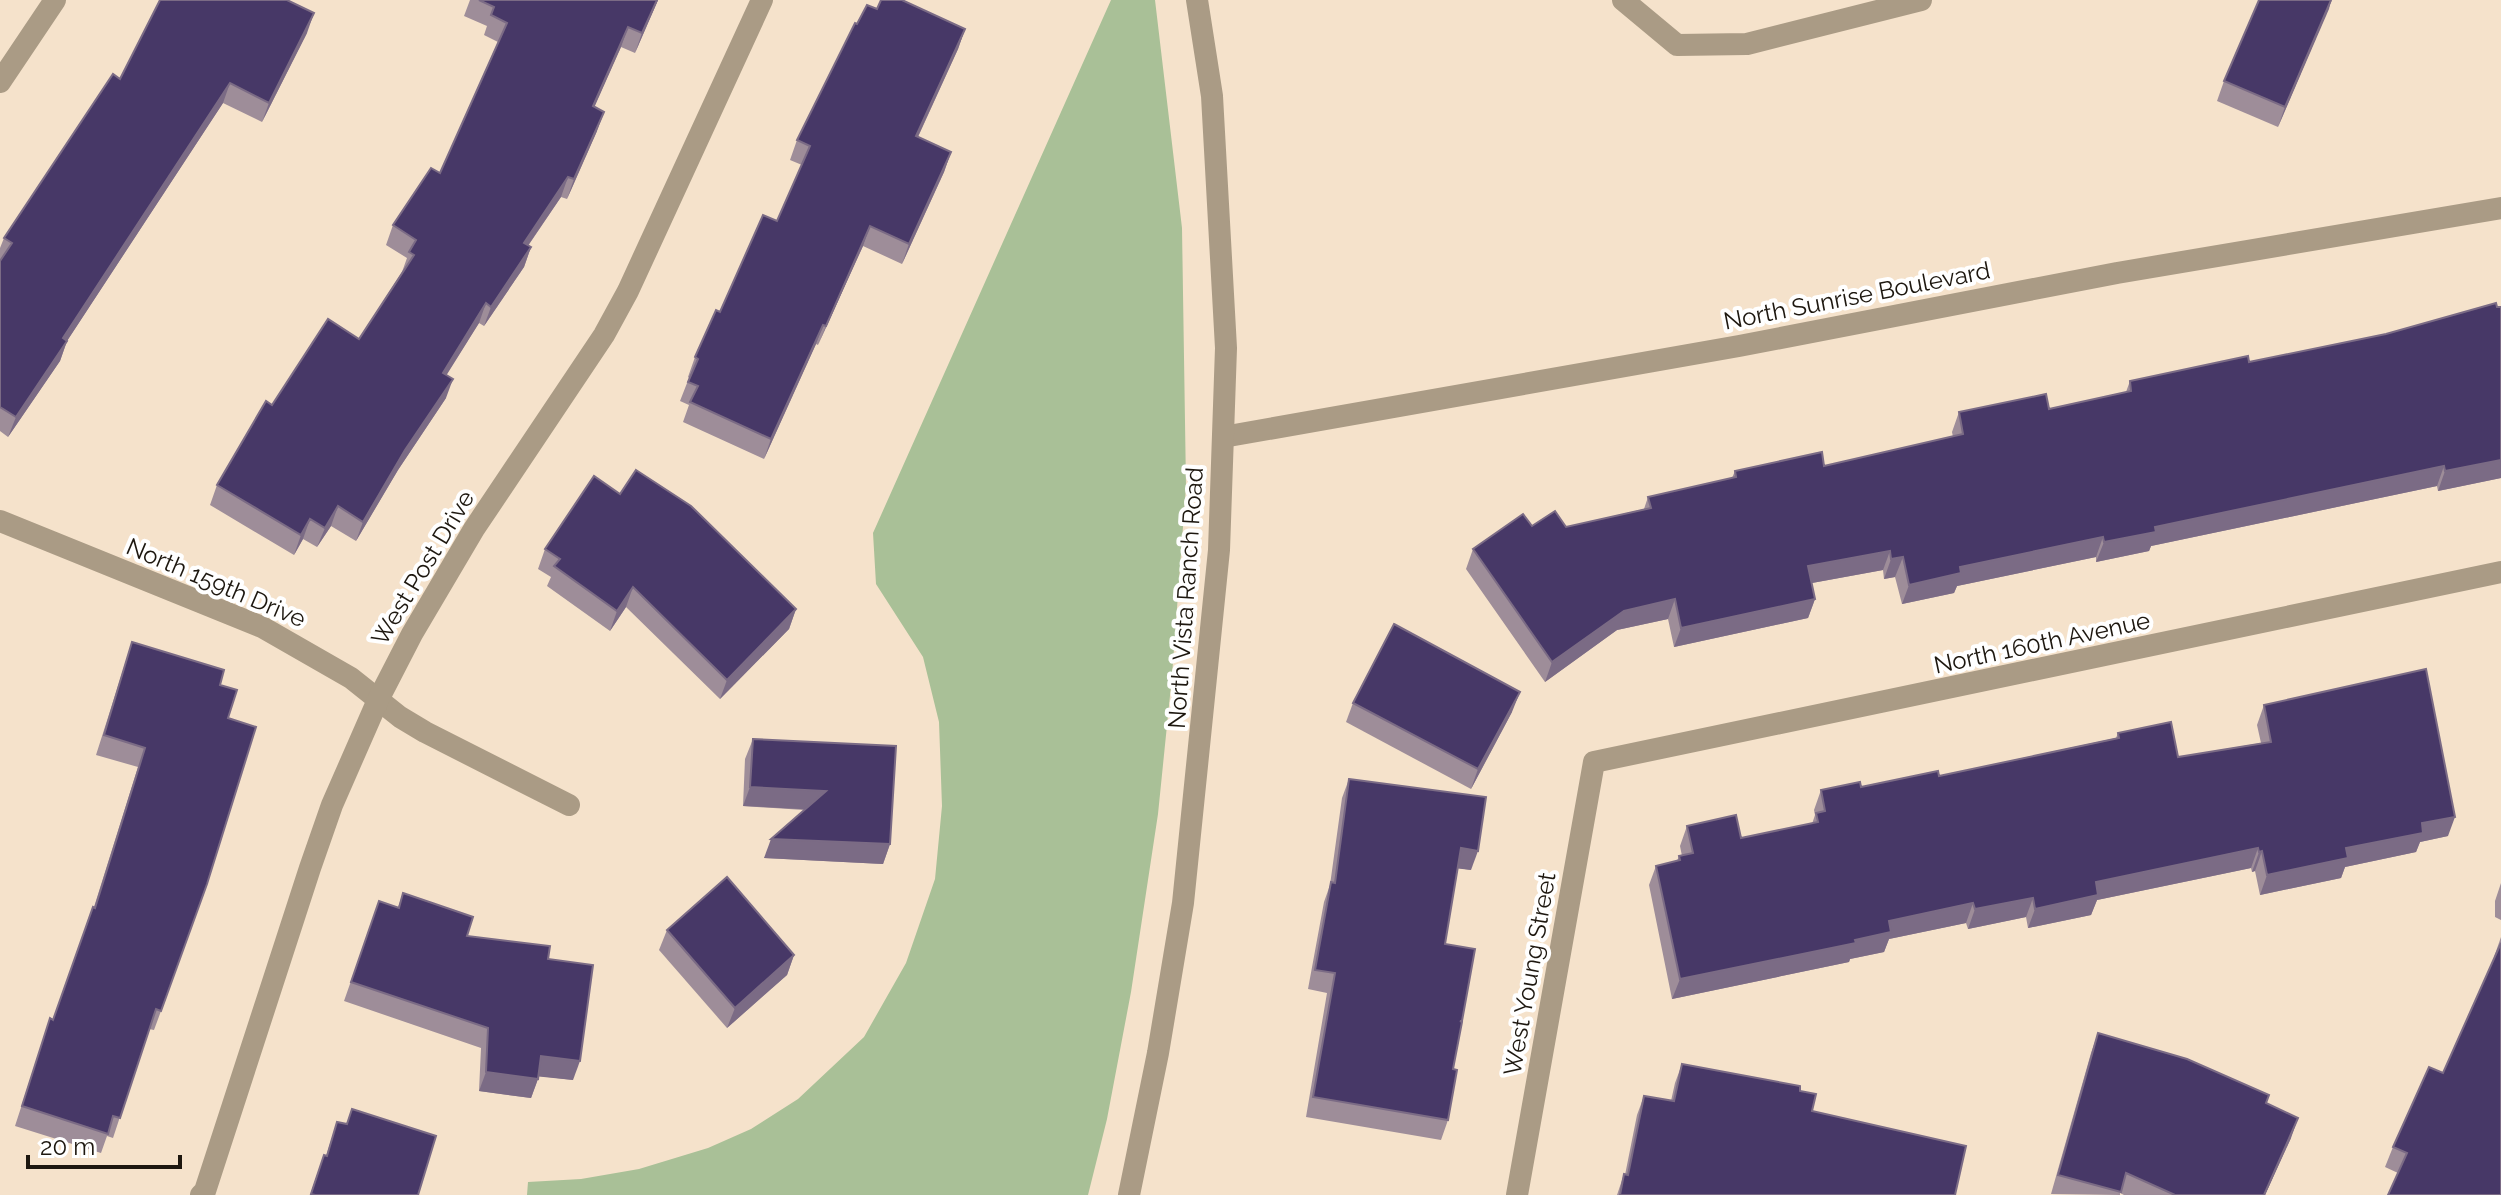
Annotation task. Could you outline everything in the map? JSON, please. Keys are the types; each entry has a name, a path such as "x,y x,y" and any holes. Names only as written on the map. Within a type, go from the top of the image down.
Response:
{"street":[{"path":"0,82 55,0"},
{"name":"West Post Drive","path":"201,1195 205,1191 328,818 378,700 458,554 604,335 628,291 762,0"},
{"name":"North Vista Ranch Road","path":"1129,1195 1158,1053 1183,903 1219,550 1226,348 1212,96 1197,0"},
{"path":"1623,0 1677,45 1747,44 1921,0"},
{"name":"North Sunrise Boulevard","path":"1223,437 1695,354 2132,270 2501,208"},
{"name":"North 159th Drive","path":"0,521 262,627 341,671 425,732 569,805"},
{"name":"North 160th Avenue","path":"1594,762 2501,572"},
{"name":"West Young Street","path":"1517,1195 1594,762"}],"green space":[{"path":"1111,0 1155,0 1182,228 1186,486 1158,814 1131,992 1107,1119 1088,1195 527,1195 528,1182 581,1179 639,1169 708,1148 751,1129 798,1099 864,1037 906,963 935,879 942,806 939,722 923,657 876,584 873,533"}],"building":[{"path":"160,0 287,0 314,13 269,103 230,83 63,338 67,341 16,417 0,407 0,261 12,243 4,238 113,74 120,79"},
{"path":"479,0 657,0 642,33 628,27 593,106 604,112 574,179 568,177 524,243 531,247 491,307 486,303 443,373 453,379 405,450 363,522 338,506 325,528 310,519 301,535 217,485 266,401 272,405 328,319 359,339 414,255 409,252 416,240 393,225 431,168 440,173 507,23 491,15 494,7"},
{"path":"881,0 902,0 965,29 916,136 951,152 909,244 870,226 771,439 690,402 698,386 688,382 698,359 695,357 716,310 720,312 763,215 777,221 810,146 797,140 855,23 867,5 877,9"},
{"path":"2259,0 2331,0 2285,107 2224,81"},
{"path":"2496,303 2497,307 2501,307 2501,460 2445,471 2444,466 2155,527 2156,532 2104,542 2103,537 1960,567 1961,573 1909,585 1903,557 1891,559 1890,551 1808,566 1815,599 1681,628 1675,599 1624,611 1552,662 1473,549 1523,514 1532,526 1555,511 1566,527 1651,508 1648,497 1736,477 1735,471 1822,452 1824,466 1963,434 1959,412 2046,394 2049,409 2131,391 2130,381 2248,356 2249,362 2386,334"},
{"path":"636,470 691,506 796,609 727,680 633,587 617,611 554,566 560,559 545,549 594,476 620,494"},
{"path":"1394,624 1520,692 1478,769 1353,703"},
{"path":"132,642 224,670 220,685 237,690 228,718 256,727 207,884 161,1011 156,1009 120,1118 113,1116 108,1134 22,1106 50,1018 53,1020 95,908 145,748 104,735"},
{"path":"2426,669 2455,817 2422,823 2423,833 2346,848 2348,858 2267,875 2262,851 2259,852 2258,848 2096,882 2098,895 2035,909 2033,898 1975,909 1973,903 1889,921 1891,932 1855,940 1856,943 1680,979 1656,866 1693,853 1687,826 1736,815 1741,838 1818,822 1816,813 1825,811 1821,790 1860,782 1861,787 1938,771 1939,776 2119,738 2118,733 2171,722 2178,757 2271,742 2264,705"},
{"path":"753,739 896,746 890,844 771,839 826,791 750,787"},
{"path":"1349,779 1486,797 1478,851 1461,848 1445,944 1475,949 1460,1021 1453,1069 1457,1070 1448,1120 1313,1097 1335,973 1315,970 1331,882 1335,883"},
{"path":"727,877 794,955 735,1008 667,930"},
{"path":"403,893 473,917 467,936 550,946 548,959 593,965 580,1061 541,1056 538,1079 486,1072 488,1028 351,982 379,901 399,908"},
{"path":"2501,943 2501,1195 2388,1195 2407,1153 2393,1147 2429,1067 2443,1073"},
{"path":"2098,1033 2187,1059 2269,1095 2266,1103 2298,1118 2264,1195 2175,1195 2126,1173 2121,1192 2058,1175"},
{"path":"1682,1064 1800,1086 1800,1091 1816,1094 1812,1111 1966,1146 1955,1195 1620,1195 1624,1174 1628,1175 1644,1096 1674,1101"},
{"path":"352,1109 436,1136 418,1195 311,1194 337,1122 347,1124"}]}
